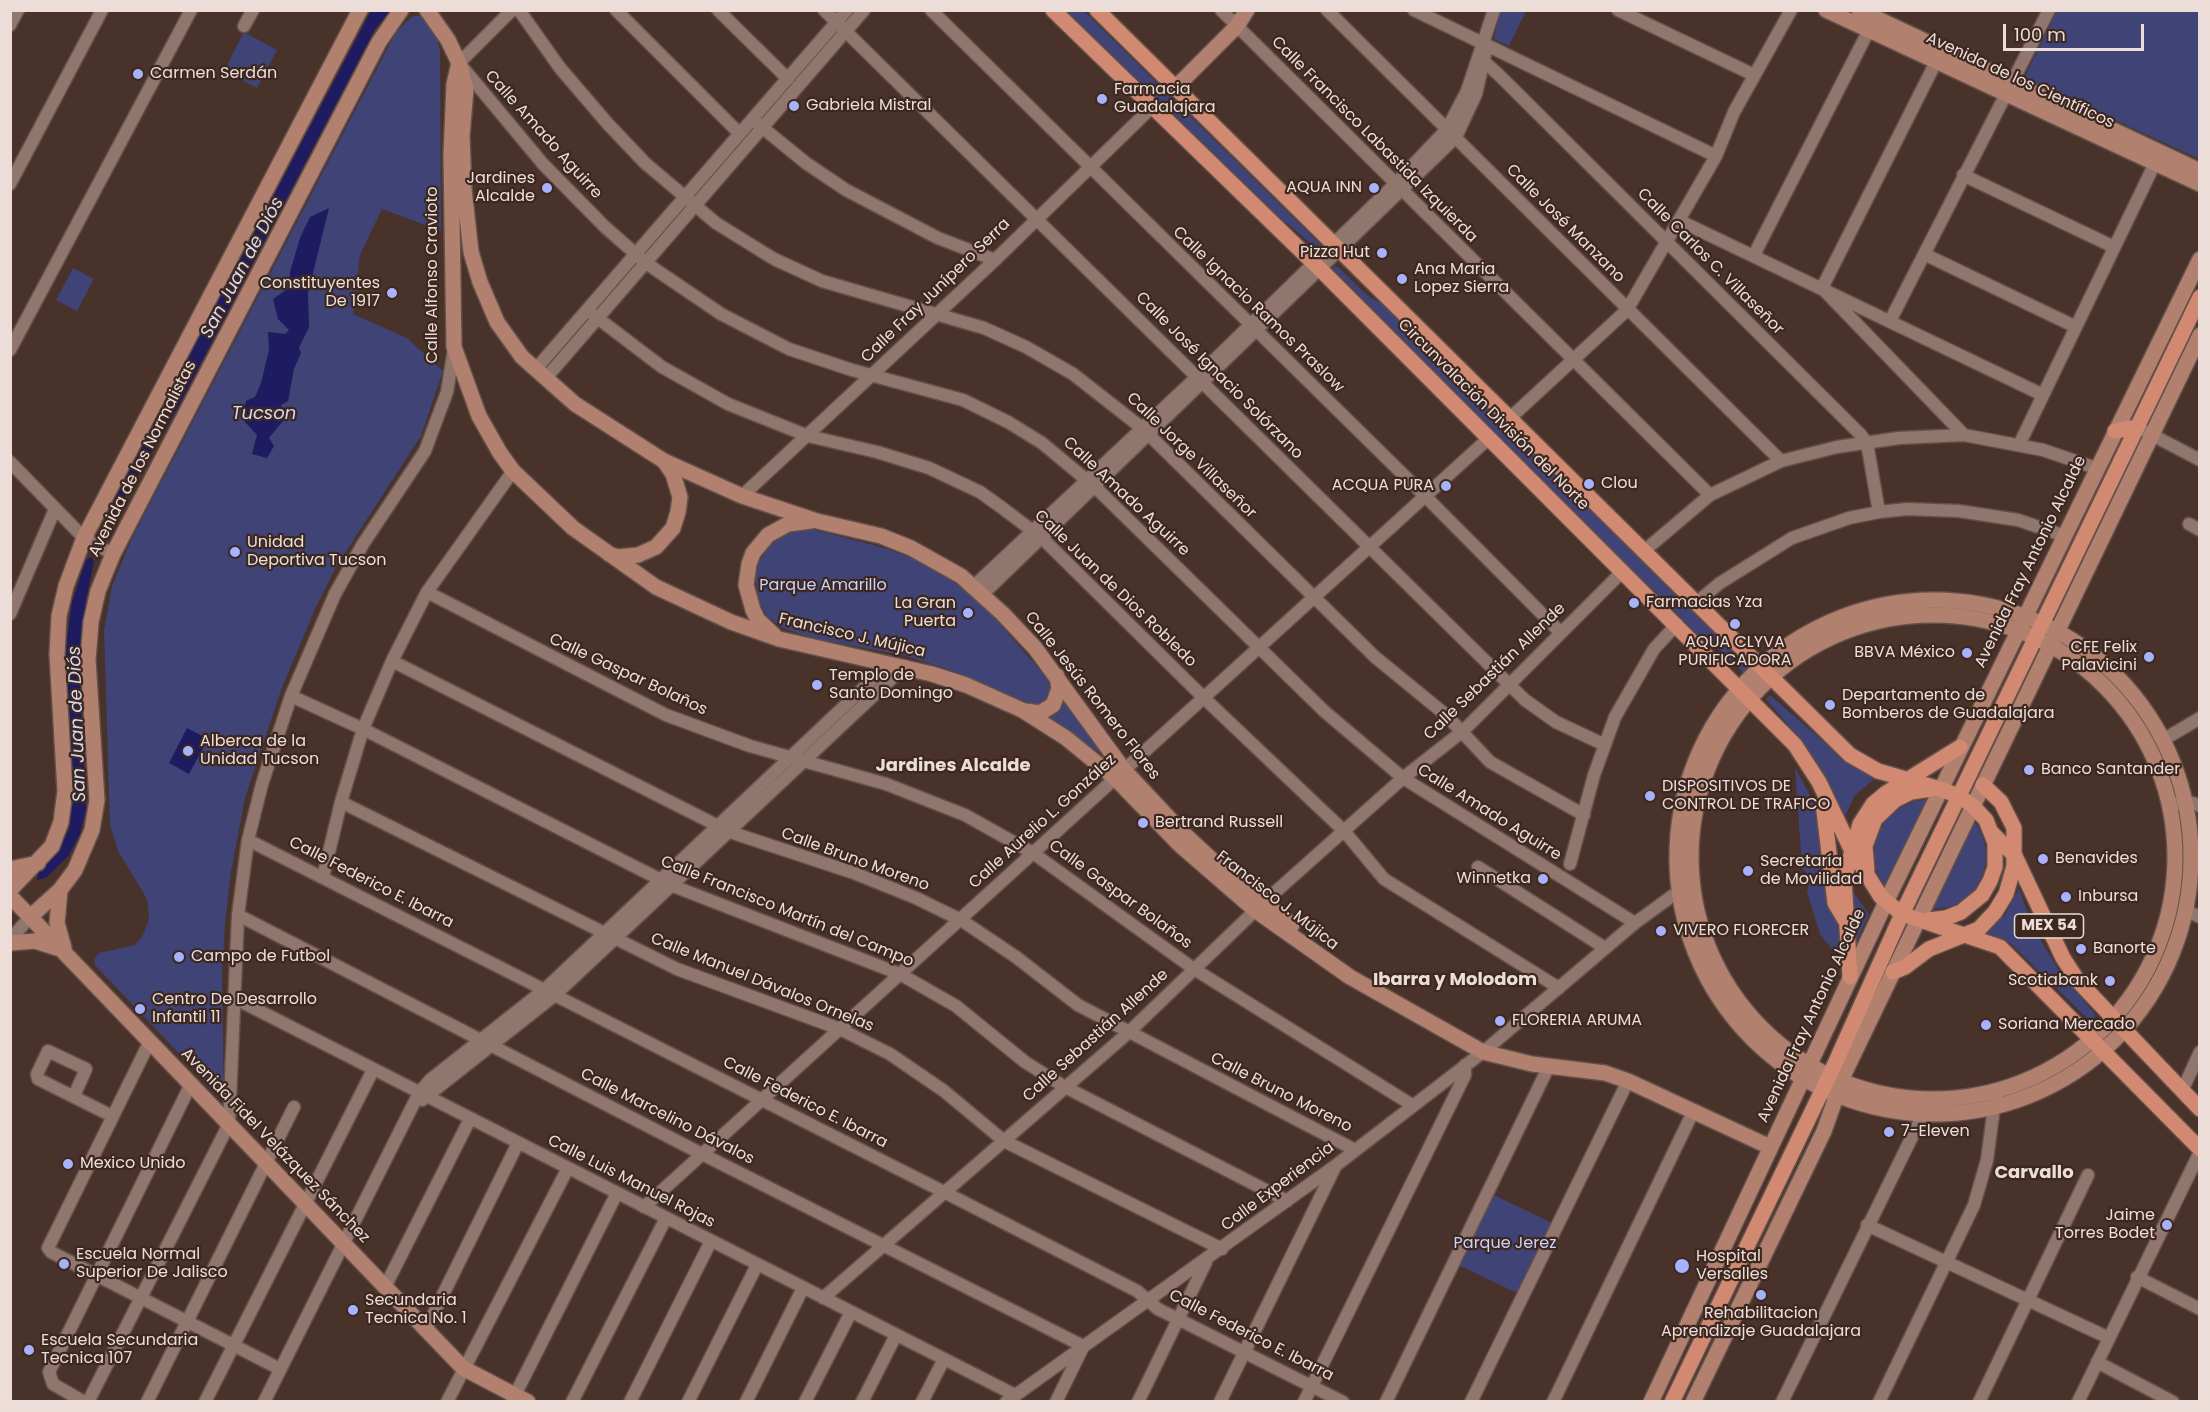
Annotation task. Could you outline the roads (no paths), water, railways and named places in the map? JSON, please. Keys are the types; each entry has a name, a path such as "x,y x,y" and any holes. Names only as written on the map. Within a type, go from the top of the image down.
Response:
{"main road":[{"name":"Circunvalación División del Norte","path":"1053,10 1151,108 1317,266 1677,624 1795,745 1821,788 1851,849 1886,902 1902,914 2000,947 2199,1151"},
{"name":"Circunvalación División del Norte","path":"1097,10 1850,755 1867,766 1959,796 1973,806 1986,820 1992,832 1996,853 1995,867 1982,895 1961,912 1946,918 1919,919"},
{"path":"1672,1401 1835,1077 1902,914 2199,297"},
{"path":"2115,430 2137,427"},
{"path":"1850,977 1844,879 1860,824 1873,804 1907,779 1960,747"},
{"path":"1893,972 1905,967 1929,949 1967,934 1988,921 2002,903 2010,885 2016,837 2011,819 2001,802 1983,785"},
{"path":"1821,788 1836,903 1847,924"},
{"name":"Circunvalación División del Norte","path":"1868,876 1865,846 1875,819 1895,800 1911,792 1940,789"},
{"name":"Circunvalación División del Norte","path":"1992,832 2015,856 2063,958 2088,993 2199,1109"}],"street":[{"path":"10,25 18,10"},
{"path":"10,183 102,10"},
{"path":"10,350 191,10"},
{"path":"244,26 253,10"},
{"name":"Avenida de los Normalistas","path":"10,890 52,846 61,822 65,791 57,654 59,616 66,586 84,538 360,10"},
{"name":"Avenida de los Normalistas","path":"10,941 30,917 60,890 75,870 92,830 97,800 88,660 90,632 98,591 113,554 379,42 401,10"},
{"name":"Calle Jesús Romero Flores","path":"427,10 438,24 459,63 466,89 462,136 465,213 471,252 491,308 512,345 540,375 599,421 664,461 742,496 817,521 881,536 944,565 978,590 1019,630 1057,676 1120,774"},
{"path":"459,63 512,10"},
{"name":"Calle Jorge Villaseñor","path":"519,10 560,68 608,124 690,202 753,247 822,281 938,313 999,334 1047,358 1092,387 1145,432 1403,682 1462,731 1490,762 1584,815"},
{"path":"615,10 740,134"},
{"path":"718,10 788,79"},
{"name":"Calle José Ignacio Solórzano","path":"824,10 1510,685 1540,712 1605,745"},
{"path":"540,375 690,202 763,129 841,27 847,10"},
{"path":"690,202 740,134 788,79 841,27 864,10"},
{"name":"Calle Ignacio Ramos Praslow","path":"931,10 1561,633"},
{"name":"Calle Francisco Labastida Izquierda","path":"1221,10 1710,495"},
{"path":"1176,87 1237,26 1247,10"},
{"name":"Calle José Manzano","path":"1327,10 1781,461"},
{"path":"1414,10 1486,41 1716,156"},
{"path":"978,590 1337,248 1452,133 1473,104 1481,59 1494,10"},
{"path":"1618,10 1754,75"},
{"path":"1509,419 1627,310 1716,156 1734,112 1791,10"},
{"name":"Avenida de los Científicos","path":"1826,10 1872,24 2158,158 2199,184"},
{"name":"Avenida de los Científicos","path":"1859,10 1872,24"},
{"path":"1890,321 2049,10"},
{"path":"1754,255 1872,24"},
{"path":"1822,288 1939,56"},
{"name":"Calle Carlos C. Villaseñor","path":"1481,59 1867,443"},
{"name":"Calle Alfonso Cravioto","path":"229,1124 232,997 238,915 248,840 262,784 291,696 335,594 363,544 425,452 447,392 454,347 451,247 453,84 459,63"},
{"name":"Calle Amado Aguirre","path":"459,63 543,164 641,259 690,295 757,334 816,358 939,392 987,411 1042,442 1091,483 1324,711 1403,778 1635,923"},
{"name":"Calle Fray Junípero Serra","path":"742,496 995,260 1151,108"},
{"path":"753,119 806,163 846,190 938,238 995,260"},
{"path":"2019,445 2158,158"},
{"name":"Avenida de los Científicos","path":"2158,158 2199,171"},
{"path":"1964,175 2114,247"},
{"path":"451,247 465,213"},
{"path":"1680,221 2043,395"},
{"path":"1924,254 2076,327"},
{"name":"Avenida Fray Antonio Alcalde","path":"1651,1401 1960,747 2199,259"},
{"path":"1822,288 1964,435"},
{"name":"Calle Juan de Dios Robledo","path":"592,315 662,367 728,404 808,436 877,452 929,468 980,492 1038,534 1204,698 1344,831 1384,879 1559,988"},
{"path":"1693,1401 1824,1131 1835,1077 1893,972 1919,919 2199,335"},
{"name":"Francisco J. Mújica","path":"454,347 479,416 513,471 551,508 598,548 674,597 731,622 779,639 905,666 966,685 1022,710 1120,774 1180,845 1350,977 1491,1051 1549,1066 1587,1069 1628,1081 1770,1147"},
{"path":"2137,427 2199,460"},
{"path":"1644,551 1710,495 1781,461 1838,447 1910,437 1964,435 2019,445 2096,468"},
{"name":"Calle Aurelio L. González","path":"644,1207 1489,438"},
{"path":"1867,443 1879,512"},
{"path":"598,548 618,557 629,558 656,547 668,534 676,521 680,497 674,474 664,461"},
{"path":"10,462 84,538 113,554"},
{"path":"323,877 341,801 363,729 392,661 427,592 513,471"},
{"path":"10,614 55,509"},
{"path":"1696,603 1720,583 1792,538 1849,518 1879,512 1907,509 1959,511 2018,520 2065,536"},
{"path":"779,639 766,629 753,610 746,585 749,564 760,543 778,529 799,522 817,521"},
{"name":"Calle Sebastián Allende","path":"823,1299 1128,1033 1259,907 1403,778 1462,731 1623,571"},
{"name":"Calle Gaspar Bolaños","path":"427,592 666,715 750,746 886,784 965,815 1033,853 1194,969 1412,1104"},
{"path":"1942,615 2019,628 2098,663 2123,684 2168,737 2196,805 2194,914 2166,970 2058,1079 2032,1093 1995,1100 1970,1112 1929,1105 1876,1103 1835,1077 1754,1041 1702,979 1686,943 1672,896 1670,840 1683,783 1704,739 1716,722 1749,698 1771,677 1836,637 1876,622 1910,616 1942,615"},
{"path":"1570,864 1615,717 1654,649 1677,624"},
{"path":"2051,644 2098,681 2125,706 2150,738 2165,766 2177,803 2185,849 2176,909 2167,938 2153,964 2115,1021"},
{"name":"Calle Bruno Moreno","path":"392,661 724,829 854,873 961,920 1016,957 1078,1005 1355,1150"},
{"path":"264,1401 422,1095 614,940 667,883 890,663"},
{"path":"724,829 805,761 905,666"},
{"path":"1022,710 1040,713 1053,705 1059,689 1057,676"},
{"name":"Calle Francisco Martín del Campo","path":"291,696 363,729 667,883 740,914 900,974 956,1006 1025,1062 1065,1087 1287,1201"},
{"path":"1749,698 1715,746 1695,787 1684,838 1684,885 1696,937 1712,971 1763,1030 1808,1065"},
{"path":"2168,737 2199,718"},
{"name":"Calle Manuel Dávalos Ornelas","path":"341,801 614,940 697,977 840,1029 890,1054 944,1091 1004,1141 1222,1249"},
{"path":"2177,803 2196,805"},
{"name":"Calle Federico E. Ibarra","path":"248,840 944,1192 1137,1292 1178,1319 1343,1401"},
{"path":"10,868 38,863"},
{"path":"1478,867 1605,948"},
{"path":"550,992 602,934 667,883"},
{"path":"60,890 57,923 66,954"},
{"name":"Avenida Fidel Velázquez Sánchez","path":"10,896 463,1368 518,1399"},
{"name":"Calle Experiencia","path":"1011,1398 1222,1249 1335,1166 1465,1065 1491,1051 1605,948 1672,896"},
{"name":"Calle Marcelino Dávalos","path":"238,915 702,1154 1083,1346"},
{"path":"10,941 35,941 52,945 66,954"},
{"name":"Calle Luis Manuel Rojas","path":"232,997 944,1359 1011,1398"},
{"path":"150,1041 48,1248 280,1369"},
{"path":"2182,1091 2199,1052"},
{"path":"1304,1401 1465,1075 1465,1065"},
{"path":"1386,1401 1549,1066"},
{"path":"206,1401 373,1070"},
{"path":"1471,1401 1628,1081"},
{"path":"191,1084 49,1372 49,1379 53,1384 86,1401 229,1124"},
{"path":"74,1096 112,1116"},
{"path":"1879,1401 1947,1262 1982,1181 1995,1100"},
{"path":"1782,1401 1867,1225 1929,1105"},
{"path":"147,1401 268,1164 294,1107"},
{"path":"1552,1401 1693,1112"},
{"path":"385,1287 470,1119"},
{"path":"426,1329 518,1143"},
{"path":"2078,1401 2199,1151"},
{"path":"1220,1401 1335,1166"},
{"path":"447,1401 568,1168"},
{"path":"1979,1401 2088,1175"},
{"path":"518,1399 617,1193"},
{"path":"572,1401 666,1218"},
{"path":"1867,1225 2109,1338"},
{"path":"630,1401 711,1241"},
{"path":"1138,1401 1207,1259"},
{"path":"688,1401 757,1265"},
{"path":"2137,1277 2199,1309"},
{"path":"746,1401 803,1288"},
{"path":"805,1401 851,1312"},
{"path":"862,1401 896,1335"},
{"path":"1056,1401 1083,1346"},
{"path":"922,1401 944,1359"},
{"path":"2097,1362 2173,1401"}],"water":[{"name":"San Juan de Diós","path":"371,11 390,11 375,29 179,405 114,516 106,524 107,512"},
{"name":"Tucson","path":"329,208 308,293 309,327 299,348 301,353 294,369 288,401 281,405 282,408 288,408 287,416 269,438 274,446 267,458 252,454 257,435 245,422 244,407 246,401 255,397 261,383 269,350 268,332 285,334 289,330 278,319 273,299 289,288 290,272 300,238 310,217"},
{"name":"San Juan de Diós","path":"92,557 94,562 86,599 79,661 86,809 80,834 69,855 46,878 37,880 39,870 61,844 69,829 71,811 64,662 72,602 86,560"},
{"name":"Alberca de la Unidad Tucson","path":"187,728 208,739 189,774 169,763"}],"place":[{"name":"Carmen Serdán","path":"138,74"},
{"name":"Farmacia Guadalajara","path":"1102,99"},
{"name":"Gabriela Mistral","path":"794,106"},
{"name":"Jardines Alcalde","path":"547,188"},
{"name":"AQUA INN","path":"1374,188"},
{"name":"Pizza Hut","path":"1382,253"},
{"name":"Ana Maria Lopez Sierra","path":"1402,279"},
{"name":"Constituyentes De 1917","path":"392,293"},
{"name":"Clou","path":"1589,484"},
{"name":"ACQUA PURA","path":"1446,486"},
{"name":"Unidad Deportiva Tucson","path":"235,552"},
{"name":"Farmacias Yza","path":"1634,603"},
{"name":"La Gran Puerta","path":"968,613"},
{"name":"AQUA CLYVA PURIFICADORA","path":"1735,624"},
{"name":"BBVA México","path":"1967,653"},
{"name":"CFE Felix Palavicini","path":"2149,657"},
{"name":"Templo de Santo Domingo","path":"817,685"},
{"name":"Departamento de Bomberos de Guadalajara","path":"1830,705"},
{"name":"Alberca de la Unidad Tucson","path":"188,751"},
{"name":"Banco Santander","path":"2029,770"},
{"name":"DISPOSITIVOS DE CONTROL DE TRAFICO","path":"1650,796"},
{"name":"Bertrand Russell","path":"1143,823"},
{"name":"Benavides","path":"2043,859"},
{"name":"Secretaría de Movilidad","path":"1748,871"},
{"name":"Winnetka","path":"1543,879"},
{"name":"Inbursa","path":"2066,897"},
{"name":"VIVERO FLORECER","path":"1661,931"},
{"name":"Banorte","path":"2081,949"},
{"name":"Campo de Futbol","path":"179,957"},
{"name":"Scotiabank","path":"2110,981"},
{"name":"Centro De Desarrollo Infantil 11","path":"140,1009"},
{"name":"FLORERIA ARUMA","path":"1500,1021"},
{"name":"Soriana Mercado","path":"1986,1025"},
{"name":"7-Eleven","path":"1889,1132"},
{"name":"Mexico Unido","path":"68,1164"},
{"name":"Jaime Torres Bodet","path":"2167,1225"},
{"name":"Escuela Normal Superior De Jalisco","path":"64,1264"},
{"name":"Hospital Versalles","path":"1682,1266"},
{"name":"Rehabilitacion Aprendizaje Guadalajara","path":"1761,1295"},
{"name":"Secundaria Tecnica No. 1","path":"353,1310"},
{"name":"Escuela Secundaria Tecnica 107","path":"29,1350"}],"district":[{"name":"Jardines Alcalde","path":"953,766"},
{"name":"Ibarra y Molodom","path":"1455,980"},
{"name":"Carvallo","path":"2034,1173"}],"park label":[{"name":"Parque Amarillo","path":"823,586"},
{"name":"Parque Jerez","path":"1505,1244"}]}
